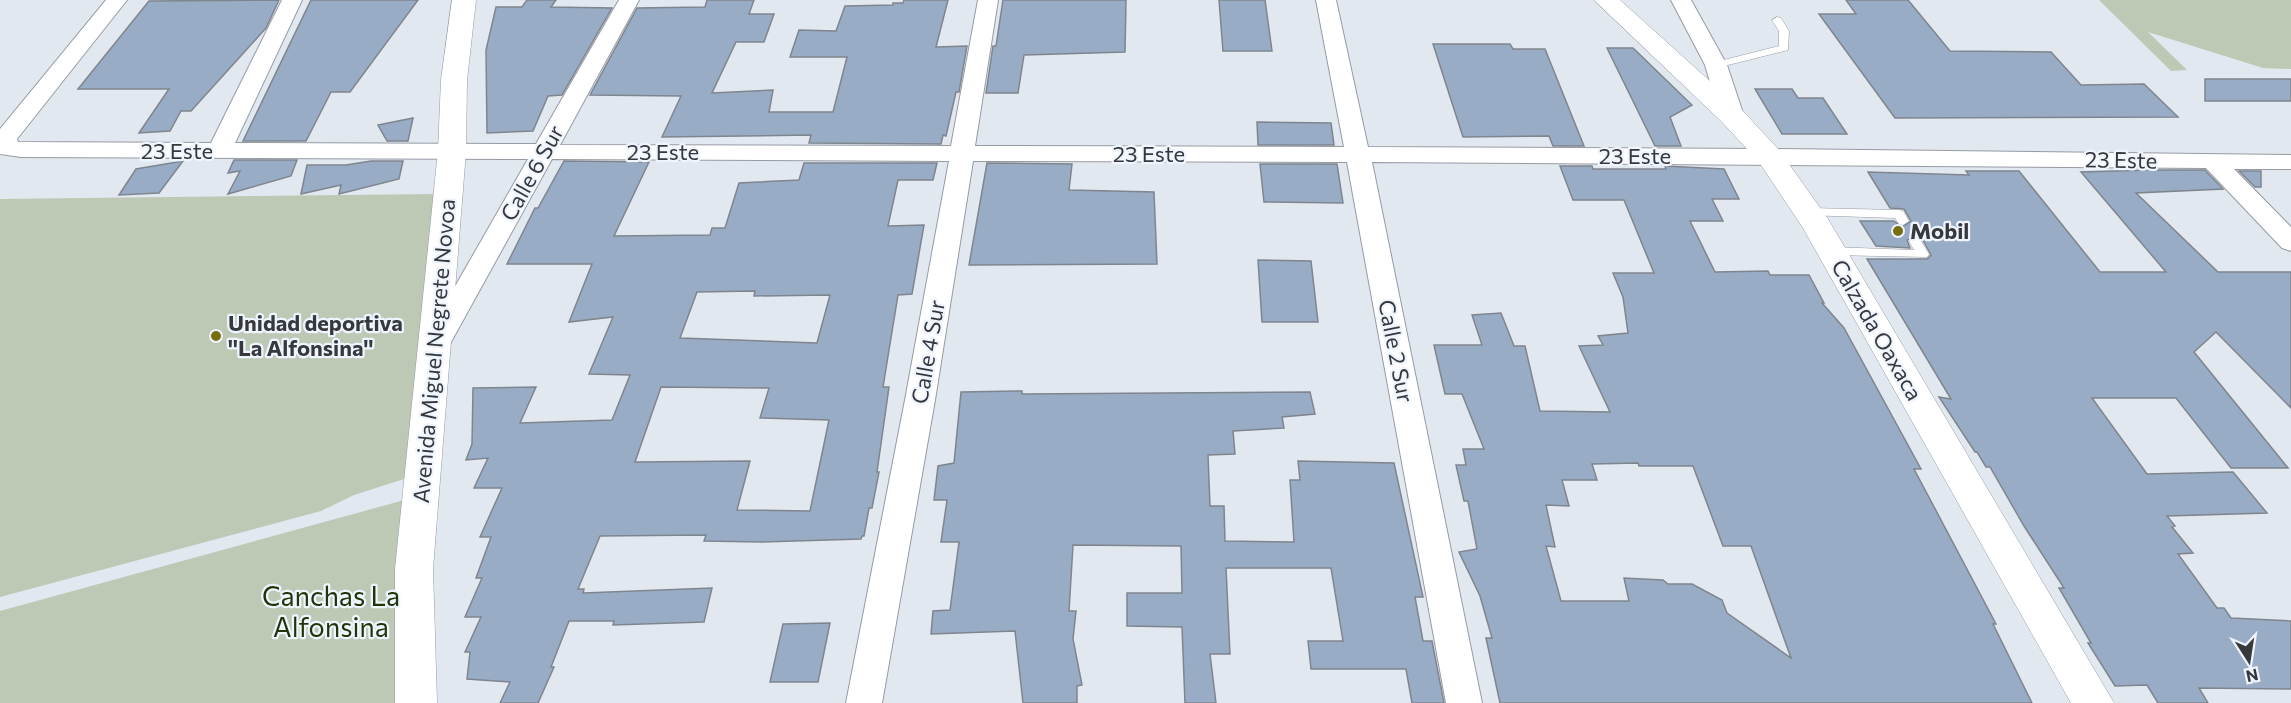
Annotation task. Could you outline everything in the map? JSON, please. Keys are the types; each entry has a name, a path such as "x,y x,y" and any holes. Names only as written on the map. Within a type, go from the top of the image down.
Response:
{"main road":[{"name":"Avenida Miguel Negrete Novoa","path":"416,703 414,569 452,152 454,80 464,0"},
{"name":"Calzada Oaxaca","path":"1606,0 1732,116 1769,156 1808,212 2093,703"}],"street":[{"name":"23 Este","path":"117,0 5,138 7,148 21,150 219,151 1769,156 2291,162"},
{"path":"219,151 292,0"},
{"name":"Calle 6 Sur","path":"435,346 629,0"},
{"name":"Calle 4 Sur","path":"864,703 963,153 988,0"},
{"name":"Calle 2 Sur","path":"1326,0 1464,703"},
{"path":"1681,0 1716,65 1732,116"},
{"path":"2212,161 2291,242"}],"lane":[{"path":"1716,65 1784,48 1784,31 1777,20"},
{"path":"1808,212 1899,214 1903,221"},
{"path":"1830,251 1923,254 1915,241"}],"green space":[{"path":"2099,0 2291,0 2291,69 2263,68 2148,32 2187,70 2171,71"},
{"name":"Unidad deportiva ''La Alfonsina''","path":"437,194 426,472 354,495 321,511 0,597 0,199"},
{"name":"Canchas La Alfonsina","path":"430,493 419,703 0,703 0,611"}],"building":[{"path":"279,0 266,28 191,111 181,111 170,131 139,133 169,89 78,89 149,1"},
{"path":"311,0 418,0 350,92 331,92 306,141 243,141"},
{"path":"527,0 556,0 551,7 612,8 562,95 548,96 533,131 487,133 486,50 496,7 522,7"},
{"path":"707,0 754,0 749,14 774,14 764,42 736,42 712,93 773,90 769,112 833,112 847,57 790,57 799,30 836,31 845,6 893,5 893,3 903,3 904,0 948,0 936,47 967,46 959,92 956,92 946,136 943,135 941,144 809,143 811,135 662,137 681,96 590,95 637,8 705,7"},
{"path":"1003,0 1126,0 1125,52 1024,55 1018,93 986,93"},
{"path":"1219,0 1265,0 1272,51 1223,51"},
{"path":"1846,0 1908,0 1950,51 2051,52 2081,85 2144,84 2178,117 1895,118 1819,14 1856,14"},
{"path":"1433,44 1510,44 1513,49 1545,49 1584,146 1553,146 1549,136 1463,137"},
{"path":"1607,48 1633,48 1692,105 1670,117 1681,146 1655,146"},
{"path":"2205,79 2291,79 2291,101 2205,101"},
{"path":"1755,89 1792,89 1798,98 1823,98 1847,134 1782,134"},
{"path":"413,118 408,141 387,141 378,125"},
{"path":"1257,122 1331,123 1334,145 1258,145"},
{"path":"234,160 297,160 291,176 228,194 240,171 228,173"},
{"path":"183,161 159,193 119,195 136,169"},
{"path":"371,161 403,161 399,179 339,194 341,185 301,194 307,165 346,165"},
{"path":"564,161 649,162 614,236 710,235 712,228 725,228 739,183 799,180 804,163 937,163 933,180 898,180 888,226 924,225 912,294 898,295 883,387 889,387 877,472 879,472 864,536 861,539 761,542 704,541 706,535 600,536 578,589 584,589 583,593 712,588 704,622 613,625 614,621 569,621 551,667 554,667 538,703 500,703 510,682 467,679 470,652 465,652 481,617 465,617 482,578 476,578 491,537 480,537 502,488 474,488 488,458 466,460 472,444 473,388 536,387 520,423 612,420 630,375 589,374 613,317 569,322 592,264 507,264 535,208 538,208","holes":["755,291 754,296 830,295 817,343 680,338 697,292","661,387 769,388 760,418 829,420 810,511 737,510 750,461 635,462"]},
{"path":"987,163 1072,164 1069,190 1154,192 1157,264 969,265"},
{"path":"1260,164 1337,164 1343,203 1264,202"},
{"path":"1560,166 1592,166 1593,169 1666,169 1665,166 1724,169 1739,199 1712,199 1723,221 1690,221 1715,272 1768,271 1770,275 1809,275 1824,303 1822,303 1844,328 1921,469 1914,469 1996,624 1993,624 2032,703 1500,703 1486,638 1492,638 1480,596 1459,552 1477,549 1468,501 1464,501 1456,465 1466,465 1463,449 1484,449 1462,394 1445,394 1434,345 1482,345 1472,315 1501,313 1514,346 1525,346 1540,411 1610,412 1579,346 1603,345 1598,336 1628,333 1623,297 1613,273 1654,273 1624,200 1573,200","holes":["1638,463 1639,466 1693,466 1723,546 1751,546 1791,658 1727,613 1722,600 1692,584 1668,584 1663,580 1624,578 1629,601 1561,601 1546,546 1555,547 1546,505 1569,506 1562,480 1597,480 1592,464"]},
{"path":"2205,170 2223,189 2136,193 2218,272 2291,272 2291,408 2216,332 2194,352 2288,468 2231,468 2176,398 2092,398 2147,474 2233,472 2267,513 2167,516 2175,526 2172,527 2193,553 2178,554 2217,608 2224,608 2231,618 2291,621 2291,689 2199,688 2208,703 2158,703 2147,685 2115,686 2088,643 2091,643 2059,588 2064,588 1990,467 1986,467 1975,452 1939,397 1951,399 1867,259 1927,259 1931,255 1921,237 1916,235 1907,240 1910,248 1876,246 1860,221 1894,221 1902,227 1911,221 1904,209 1890,208 1868,172 1969,175 1966,171 2019,171 2100,272 2166,272 2081,172"},
{"path":"2239,171 2261,171 2261,187 2255,187"},
{"path":"1258,260 1311,261 1318,322 1262,322"},
{"path":"1022,391 1022,394 1310,392 1315,414 1282,417 1284,428 1233,431 1235,454 1208,455 1210,506 1224,506 1225,541 1294,542 1290,480 1300,480 1298,461 1394,463 1423,597 1415,597 1423,641 1432,641 1444,703 1412,703 1406,669 1311,669 1308,641 1343,641 1331,568 1226,568 1230,654 1210,654 1216,703 1185,703 1182,627 1127,626 1127,593 1182,593 1181,546 1073,545 1069,611 1076,611 1073,639 1082,685 1077,686 1077,703 1023,703 1015,631 931,634 933,611 950,610 959,542 941,542 947,500 934,500 938,466 954,463 961,392"},
{"path":"830,623 818,682 770,682 783,624"}],"place":[{"name":"Mobil","path":"1898,231"},
{"name":"Unidad deportiva ''La Alfonsina''","path":"216,336"}]}
